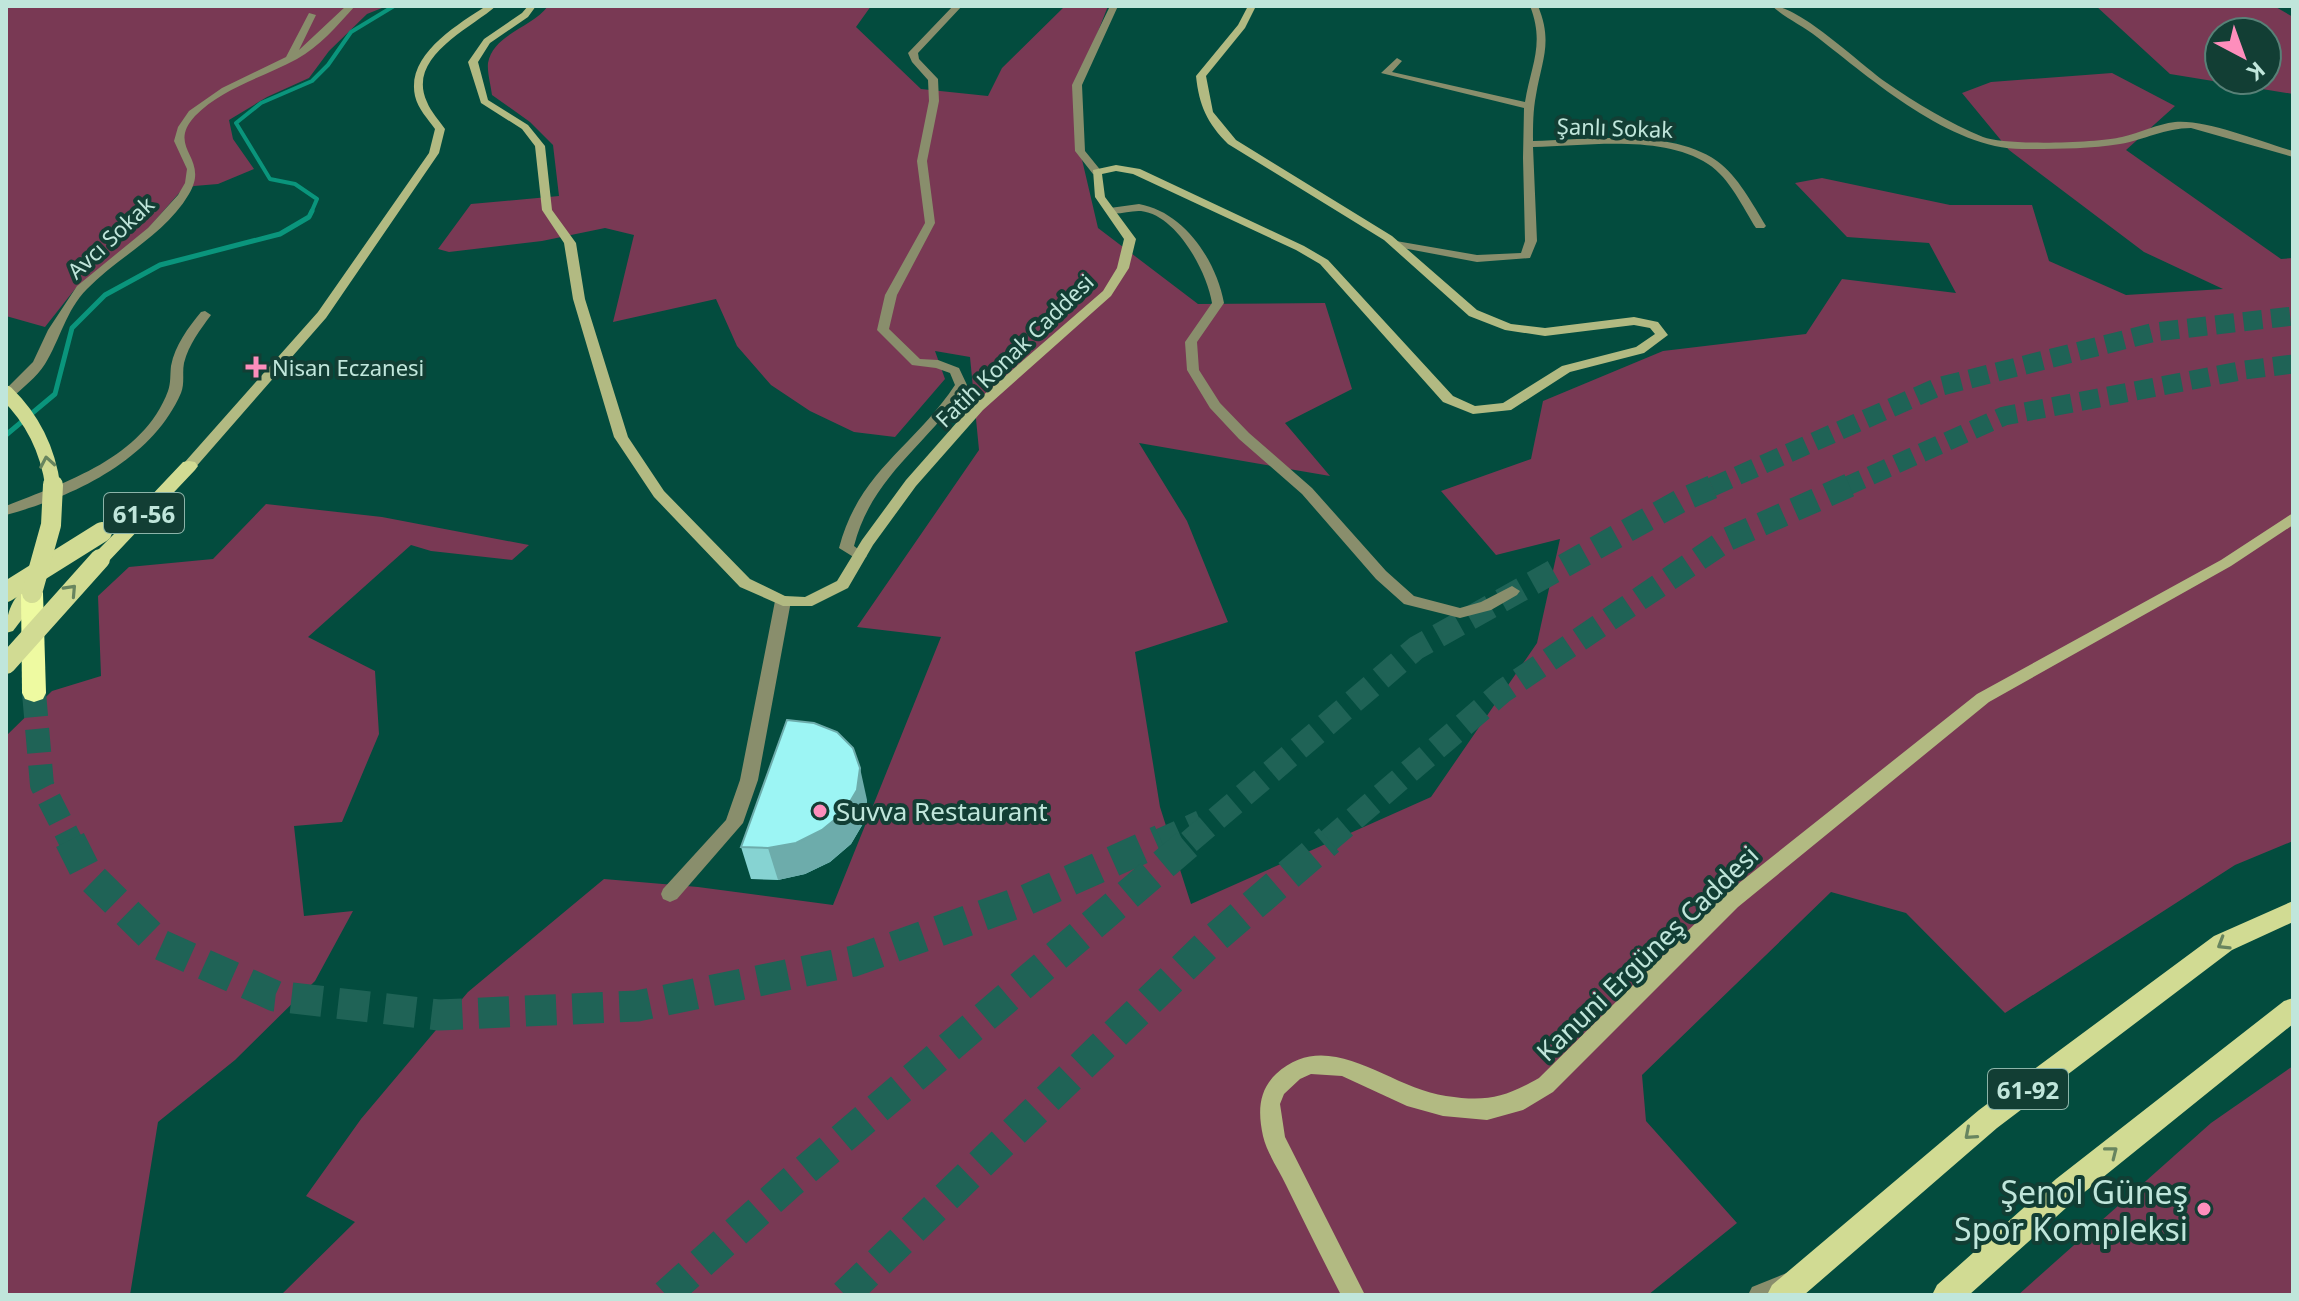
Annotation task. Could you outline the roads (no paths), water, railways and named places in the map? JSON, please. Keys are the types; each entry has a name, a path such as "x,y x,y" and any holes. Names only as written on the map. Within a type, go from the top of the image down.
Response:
{"highway":[{"path":"32,593 34,693"}],"main road":[{"name":"61-56","path":"6,664 189,466 322,315 434,153 440,129 419,97 422,66 448,36 492,6"},
{"path":"532,6 525,15 487,41 473,62 484,101 525,127 540,146 547,210 570,243 579,299 621,437 659,494 745,583 783,601"},
{"path":"1097,172 1116,168 1136,171 1324,262 1448,399 1473,410 1506,407 1566,369 1640,350 1662,335 1654,325 1634,321 1545,332 1509,327 1473,313 1396,244 1251,156 1217,128 1203,108 1201,76 1242,26 1252,6"},
{"name":"Fatih Konak Caddesi","path":"783,601 807,602 843,584 911,483 978,407 1107,293 1123,268 1130,239 1100,197 1097,172"},
{"path":"6,394 33,422 45,449 54,502 44,557 32,593 6,626"},
{"name":"61-56","path":"6,592 102,532 189,466"},
{"name":"Kanuni Ergüneş Caddesi","path":"1353,1295 1274,1138 1269,1104 1277,1087 1293,1072 1309,1064 1344,1067 1407,1096 1443,1106 1487,1110 1526,1097 1546,1085 1731,901 1983,698 2226,563 2293,518"},
{"name":"61-92","path":"1792,1287 2025,1091 2223,943 2293,911"},
{"path":"1947,1295 2066,1189 2293,1009"}],"street":[{"name":"Avcı Sokak","path":"6,394 39,364 54,330 81,288 152,230 182,197 190,183 192,169 180,150 178,138 190,114 210,99 310,47 351,6"},
{"path":"860,556 846,548 848,534 863,499 891,462 952,402 961,385 955,371 938,364 916,362 883,330 891,295 930,223 922,161 934,101 933,79 915,60 913,53 958,6"},
{"path":"1097,172 1080,151 1077,85 1114,6"},
{"path":"1396,244 1435,253 1504,260 1526,256 1531,241 1529,106 1544,49 1540,18 1534,6"},
{"path":"1776,6 1816,32 1884,85 1949,125 1984,141 2019,146 2120,141 2173,125 2191,125 2293,154"},
{"path":"289,60 312,15"},
{"path":"1397,61 1386,73 1529,106"},
{"name":"Şanlı Sokak","path":"1528,144 1660,144 1686,151 1714,163 1760,226"},
{"path":"1110,211 1128,206 1149,208 1180,227 1214,278 1218,303 1191,342 1193,370 1215,405 1244,436 1307,491 1381,575 1409,600 1460,613 1486,606 1512,591"},
{"path":"6,511 114,466 140,444 162,419 177,389 177,368 186,338 205,315"},
{"path":"670,894 734,823 749,780 783,601"},
{"path":"1760,1295 1792,1287"}],"waterway":[{"path":"311,213 317,199 295,184 270,179 236,123 261,103 312,81 328,65 351,32 394,6"},
{"path":"6,435 55,394 72,328 105,295 160,265 280,234 311,213"}],"tunnel":[{"path":"1712,487 1938,387 2155,332 2293,316"},
{"path":"1845,487 2004,416 2245,370 2293,364"},
{"path":"1189,842 1416,648 1682,500 1717,485"},
{"path":"1327,842 1503,691 1728,539 1850,485"},
{"path":"34,693 42,785 71,842"},
{"path":"1157,842 1201,822"},
{"path":"71,842 86,872 159,944 275,996 439,1015 637,1006 854,961 1026,900 1161,840"},
{"path":"666,1295 789,1184 1192,840"},
{"path":"845,1295 1208,944 1329,840"}],"place":[{"name":"Nisan Eczanesi","path":"256,367"},
{"name":"Suvva Restaurant","path":"820,811"},
{"name":"Şenol Güneş Spor Kompleksi","path":"2204,1209"}]}
